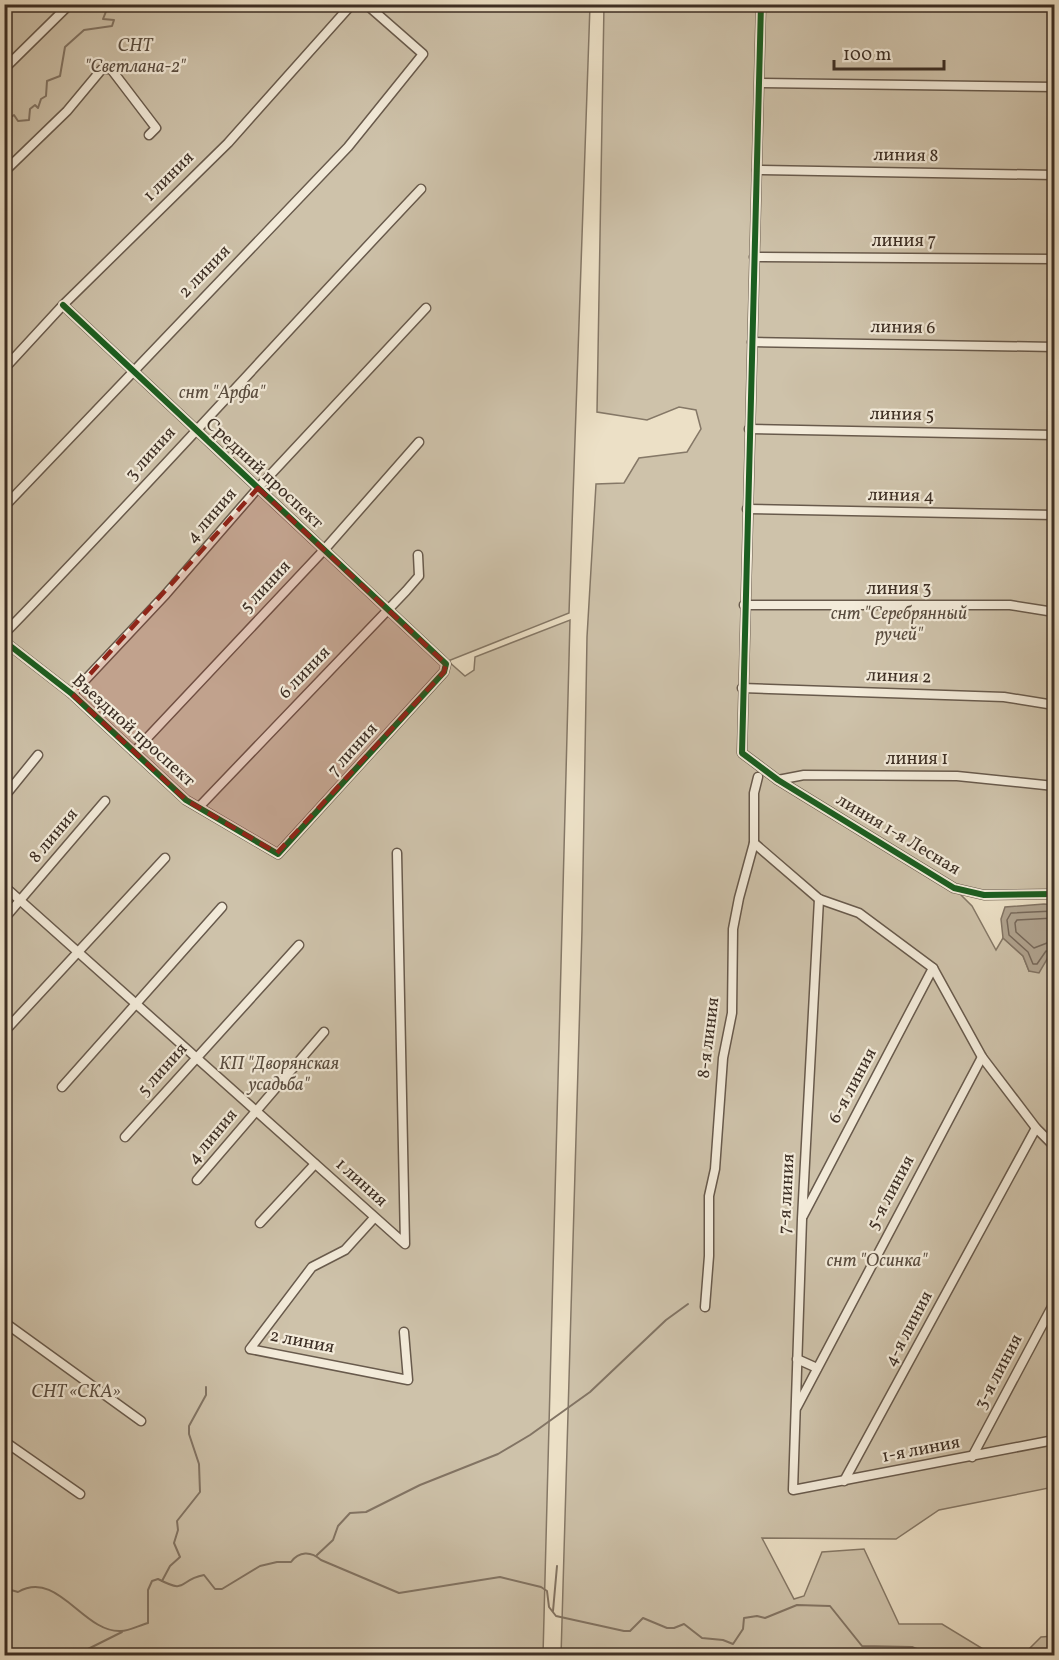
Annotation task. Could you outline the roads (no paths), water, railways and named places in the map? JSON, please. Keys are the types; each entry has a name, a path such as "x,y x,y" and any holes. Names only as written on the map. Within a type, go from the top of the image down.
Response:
{"street":[{"path":"4,69 69,4"},
{"name":"1 линия","path":"4,369 63,305 228,143 352,4"},
{"name":"2 линия","path":"4,507 348,147 423,54 366,4"},
{"path":"742,688 760,83 760,4"},
{"path":"4,172 67,111 102,69 111,69 156,128 149,135"},
{"path":"760,83 1054,87"},
{"name":"линия 8","path":"757,170 1054,175"},
{"name":"3 линия","path":"4,634 101,534 195,430 421,189"},
{"name":"линия 7","path":"754,257 1054,259"},
{"name":"Средний проспект","path":"63,305 134,369 195,430 446,664"},
{"name":"4 линия","path":"72,694 166,594 258,488 426,308"},
{"name":"линия 6","path":"752,342 1054,347"},
{"name":"линия 5","path":"749,429 1054,435"},
{"name":"5 линия","path":"134,752 324,549 418,442"},
{"name":"линия 4","path":"747,509 1054,515"},
{"name":"6 линия","path":"199,807 419,576 418,555"},
{"name":"линия 3","path":"744,605 1010,605 1054,612"},
{"name":"Въездной проспект","path":"4,641 72,694 186,801 278,854"},
{"name":"7 линия","path":"278,854 444,672 446,664"},
{"name":"линия 2","path":"742,688 1004,697 1054,705"},
{"name":"линия 1-я Лесная","path":"742,688 742,753 778,780 954,888 984,895 1054,894"},
{"path":"4,797 38,755"},
{"name":"линия 1","path":"778,780 804,776 957,776 1054,786"},
{"name":"8-я линия","path":"705,1306 709,1256 709,1196 714,1169 723,1058 732,1013 733,929 754,843 754,792 758,777"},
{"name":"8 линия","path":"4,919 105,801"},
{"path":"754,843 819,899 859,913 933,968 982,1057 1036,1128 1054,1146"},
{"name":"1 линия","path":"4,886 405,1244 397,853"},
{"path":"4,1032 165,858"},
{"name":"7-я линия","path":"793,1490 802,1219 819,899"},
{"path":"62,1087 222,907"},
{"name":"5 линия","path":"125,1137 299,945"},
{"name":"6-я линия","path":"802,1219 933,968"},
{"name":"4 линия","path":"197,1180 324,1032"},
{"name":"5-я линия","path":"796,1408 982,1057"},
{"name":"4-я линия","path":"844,1481 1036,1128"},
{"path":"261,1223 315,1164"},
{"name":"2 линия","path":"374,1218 345,1250 312,1267 250,1349 408,1380 404,1332"},
{"name":"3-я линия","path":"972,1457 1054,1303"},
{"path":"4,1322 141,1421"},
{"path":"797,1359 817,1368"},
{"name":"1-я линия","path":"793,1490 1054,1440"},
{"path":"4,1441 80,1494"}],"water":[{"path":"1054,905 1054,974 1050,954 1039,973 1029,971 1023,956 1003,938 1001,919 1005,907"}],"waterway":[{"path":"4,122 14,115 18,121 29,120 30,109 35,105 38,108 41,99 46,96 47,81 60,76 65,47 84,30 112,26 114,20 103,19 109,4"},
{"path":"4,126 8,132 4,135"},
{"path":"317,1555 333,1540 338,1526 350,1513 366,1512 420,1485 498,1454 530,1435 590,1392 666,1320 688,1304"},
{"path":"162,1581 170,1566 180,1557 174,1543 178,1530 177,1521 200,1492 199,1464 189,1434 189,1426 206,1395 206,1387"},
{"path":"4,1588 18,1592 32,1587 46,1589 58,1595 94,1623 107,1629 124,1631 148,1623 148,1590 152,1581 158,1579 179,1586 204,1575 215,1589 222,1589 260,1566 291,1562 305,1553 399,1593 500,1577 541,1587 547,1591 549,1607 556,1616 624,1631 630,1631 643,1618 667,1628 684,1624 702,1638 723,1640 733,1644 743,1629 744,1618 757,1616 765,1618 797,1605 830,1606 862,1646 912,1647 933,1656"},
{"path":"553,1611 557,1566"},
{"path":"4,1583 9,1576"},
{"path":"74,1656 122,1632"}],"park label":[{"name":"СНТ \"Светлана-2\"","path":"135,56"},
{"name":"снт \"Арфа\"","path":"222,393"},
{"name":"снт \"Серебрянный ручей\"","path":"899,624"},
{"name":"КП \"Дворянская усадьба\"","path":"279,1074"},
{"name":"снт \"Осинка\"","path":"877,1261"},
{"name":"СНТ «СКА»","path":"76,1392"}]}
